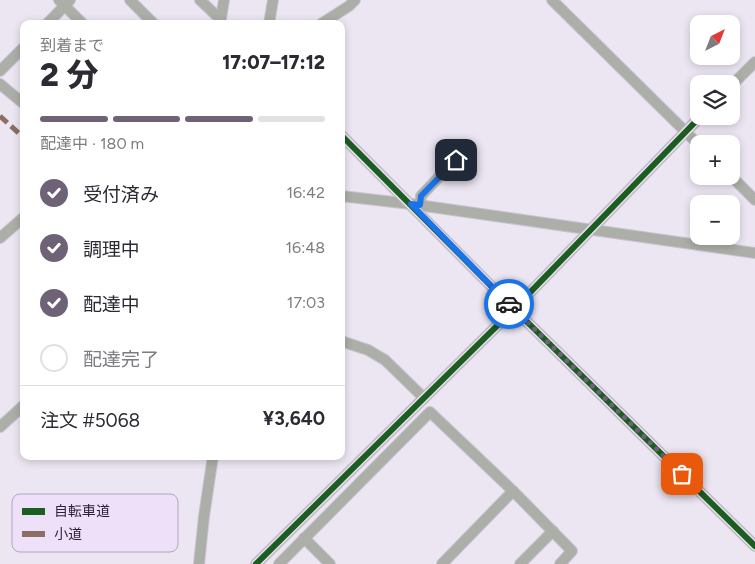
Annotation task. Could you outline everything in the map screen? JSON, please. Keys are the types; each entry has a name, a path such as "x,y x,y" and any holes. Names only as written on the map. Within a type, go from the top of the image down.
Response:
{"street":[{"path":"130,0 150,20"},
{"path":"200,0 219,20"},
{"path":"221,20 224,0"},
{"path":"270,20 273,0"},
{"path":"327,20 355,0"},
{"path":"552,0 690,136"},
{"path":"50,20 65,2 80,20"},
{"path":"0,71 20,51"},
{"path":"740,77 755,62"},
{"path":"0,84 20,101"},
{"path":"256,564 514,309 693,125"},
{"path":"345,139 415,205 514,309 755,546"},
{"path":"415,205 421,196 456,160"},
{"path":"740,185 755,200"},
{"path":"345,196 755,253"},
{"path":"0,238 20,220"},
{"path":"345,342 368,350 384,360 424,398"},
{"path":"0,428 20,409"},
{"path":"267,553 279,564 430,412 572,551 560,564"},
{"path":"200,564 204,516 212,460"},
{"path":"442,564 513,492"},
{"path":"520,564 553,531"},
{"path":"304,538 330,564"}],"marked path":[{"path":"0,116 20,134"}],"cycle path":[{"path":"256,564 514,309 692,125"},
{"path":"345,139 514,309 755,546"}],"way so far":[{"path":"509,304 682,474"}],"route":[{"path":"456,160 421,196 420,205 411,204 509,304"}]}
